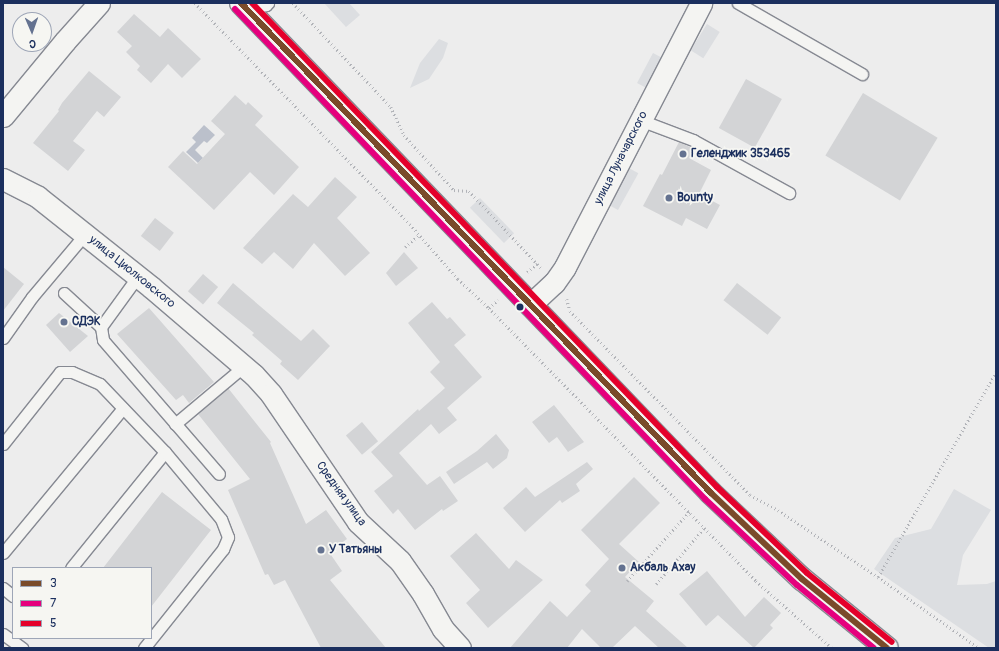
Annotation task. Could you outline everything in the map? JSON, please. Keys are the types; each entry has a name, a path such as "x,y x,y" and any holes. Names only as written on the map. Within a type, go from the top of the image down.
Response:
{"main road":[{"path":"243,5 711,493 767,547 840,611 887,648"}],"street":[{"path":"3,116 65,41 99,3"},
{"name":"улица Луначарского","path":"530,305 554,283 565,267 701,3"},
{"name":"улица Циолковского","path":"3,178 38,197 138,276 249,371"},
{"name":"Средняя улица","path":"249,371 271,394 358,522 400,561 443,629 460,648"}],"lane":[{"path":"243,5 266,5 268,3"},
{"path":"738,3 862,74"},
{"path":"640,120 694,140 788,193"},
{"path":"3,338 32,297 85,234"},
{"path":"101,327 138,276"},
{"path":"64,293 101,327 103,340 218,474"},
{"path":"176,424 249,371"},
{"path":"3,444 60,372 72,372 100,384 165,452 221,519 228,537 223,549 152,638"},
{"path":"3,553 123,408"},
{"path":"72,567 165,452"},
{"path":"3,588 12,595"},
{"path":"144,648 151,639"},
{"path":"9,640 22,648"}],"path":[{"path":"195,3 419,234 458,278 756,581 832,648"},
{"path":"293,3 391,107 404,135 454,190 469,191 565,293 570,311 750,495 778,510 878,577 979,648"},
{"path":"405,247 419,234"},
{"path":"878,577 996,372"},
{"path":"627,581 689,512"},
{"path":"656,584 704,528"}],"shaded area":[{"path":"324,3 349,3 360,15 346,27"},
{"path":"707,24 720,32 703,58 691,50"},
{"path":"439,39 448,43 443,58 429,79 410,88 420,63"},
{"path":"653,53 666,60 650,90 637,83"},
{"path":"204,125 215,135 207,143 204,141 195,150 203,158 198,163 186,152 196,142 192,138"},
{"path":"627,167 638,173 618,210 607,204"},
{"path":"480,198 514,233 504,243 470,208"},
{"path":"954,489 991,510 963,555 957,585 987,584 996,581 996,648 989,648 874,569 895,538 931,529"}],"building":[{"path":"134,14 160,37 168,28 201,59 182,78 168,64 151,83 137,70 140,66 126,52 132,46 117,32"},
{"path":"89,71 121,97 104,117 97,111 73,141 85,150 68,171 33,143 59,111 58,110 62,103"},
{"path":"746,79 782,99 755,148 719,128"},
{"path":"863,93 938,138 900,200 825,156"},
{"path":"235,95 246,105 248,102 263,116 255,125 299,167 274,195 250,172 214,210 168,167 183,151 197,164 225,134 211,121"},
{"path":"679,142 694,149 689,158 711,170 699,194 720,205 707,229 686,218 682,226 643,206 660,174 662,175"},
{"path":"335,177 357,197 337,218 370,253 345,276 314,243 293,269 274,252 262,264 243,248 293,194 308,207"},
{"path":"155,218 174,233 160,251 141,236"},
{"path":"404,252 418,268 396,286 386,273"},
{"path":"3,267 24,284 3,311"},
{"path":"203,274 218,287 203,304 188,291"},
{"path":"233,283 301,341 313,329 330,346 298,380 280,364 282,361 252,335 254,333 217,303"},
{"path":"737,283 781,317 768,335 723,300"},
{"path":"432,302 447,319 450,317 466,335 454,345 482,377 447,408 457,420 439,434 431,424 399,453 427,485 440,476 458,501 443,511 442,509 415,530 398,509 393,514 374,491 393,476 371,452 418,409 419,411 445,388 430,372 440,362 408,323"},
{"path":"149,308 214,382 189,403 183,395 176,400 117,334"},
{"path":"59,313 88,336 70,352 46,325"},
{"path":"228,388 271,442 270,443 306,524 326,510 347,539 329,552 342,571 330,580 386,648 321,648 285,580 274,585 268,574 265,575 228,490 250,479 198,414"},
{"path":"554,405 584,442 568,452 557,437 549,443 532,422"},
{"path":"362,422 378,441 362,455 346,435"},
{"path":"496,434 509,450 507,458 493,469 487,462 454,484 446,472 477,451"},
{"path":"587,462 593,469 576,484 580,491 562,503 560,500 525,532 503,508 526,487 535,497"},
{"path":"634,477 660,503 619,544 639,562 625,577 654,601 646,611 688,648 659,648 635,626 612,648 601,648 582,629 567,648 510,648 550,601 567,617 591,591 585,585 609,559 581,530"},
{"path":"162,492 211,530 152,606 152,567 104,567"},
{"path":"476,533 509,569 516,560 543,580 488,628 466,603 480,590 450,556"},
{"path":"707,571 745,617 764,597 781,613 770,625 773,628 754,648 718,615 706,626 679,594"}],"transit line":[{"name":"3","path":"241,3 711,493 802,579 887,648"},
{"name":"5","path":"252,3 717,487 807,573 892,642"},
{"name":"7","path":"235,9 705,499 797,585 874,648"}],"place":[{"name":"Геленджик 353465","path":"683,154"},
{"name":"Bounty","path":"669,198"},
{"name":"СДЭК","path":"64,322"},
{"name":"У Татьяны","path":"321,550"},
{"name":"Акбаль Ахау","path":"622,568"}]}
